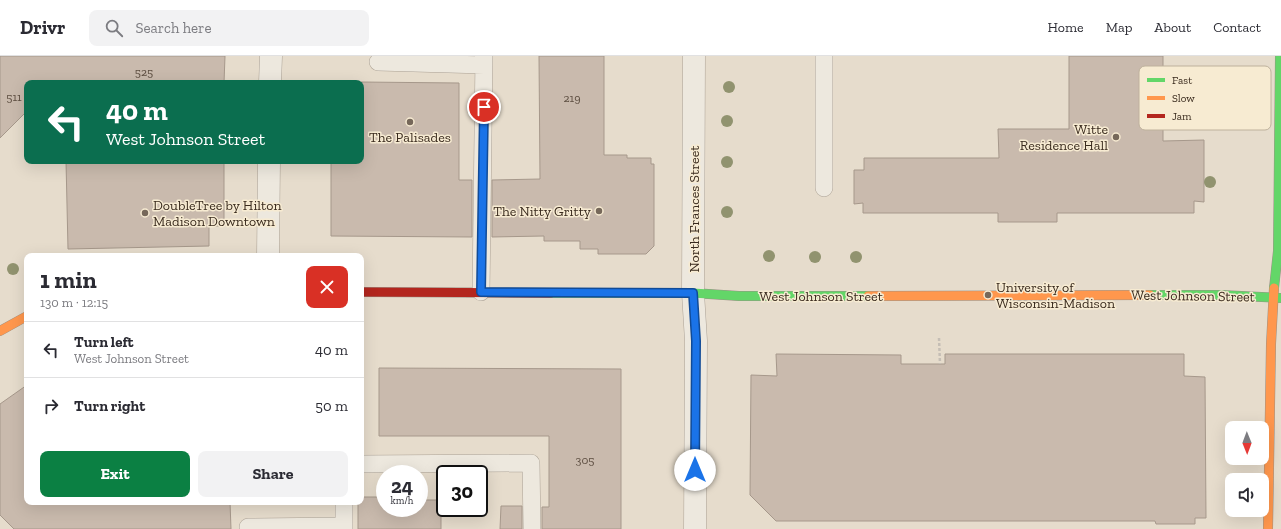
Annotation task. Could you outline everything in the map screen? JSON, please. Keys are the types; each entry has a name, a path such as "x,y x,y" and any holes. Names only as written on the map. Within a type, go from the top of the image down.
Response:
{"main road":[{"path":"1268,529 1271,344 1277,298 1280,56"},
{"name":"West Johnson Street","path":"364,292 693,293 739,296 1221,295 1277,298"},
{"path":"0,331 24,318"}],"street":[{"path":"270,80 271,56"},
{"name":"North Frances Street","path":"694,56 693,293 696,341 695,529"},
{"path":"268,253 270,164"}],"lane":[{"path":"824,56 824,188"},
{"path":"378,62 484,60 481,292"},
{"path":"364,464 531,463 532,529"},
{"path":"248,528 344,527 344,505"}],"path":[{"path":"939,338 940,364"}],"building":[{"path":"0,56 225,56 224,80 24,80 24,114 0,138"},
{"path":"539,56 604,56 604,155 627,155 627,158 651,158 651,164 654,164 654,246 646,254 598,254 598,249 580,249 580,241 544,241 544,236 492,237 492,180 540,179"},
{"name":"Witte Residence Hall","path":"1069,56 1163,56 1163,66 1139,66 1139,130 1163,130 1163,141 1204,140 1204,202 1194,201 1194,213 1057,213 1057,222 998,222 998,213 863,213 863,203 854,204 854,170 864,170 864,158 999,158 998,129 1069,129"},
{"name":"The Palisades","path":"364,82 459,83 459,180 472,180 472,237 331,236 331,164 364,164"},
{"name":"DoubleTree by Hilton Madison Downtown","path":"66,164 224,164 224,226 209,226 209,246 68,249"},
{"path":"776,354 901,355 901,364 945,364 945,354 1184,354 1184,376 1205,377 1206,518 1195,518 1195,524 1156,524 1155,521 776,521 750,495 751,375 777,376"},
{"path":"379,368 621,369 621,529 542,529 542,507 549,507 549,436 379,436"},
{"path":"24,387 24,505 230,505 231,529 14,529 0,515 0,404"},
{"path":"364,497 376,497 376,517 428,517 428,500 436,500 436,517 441,517 441,529 358,529 358,505 364,505"},
{"path":"501,506 522,506 522,529 500,529"}],"traffic: fast":[{"path":"1274,288 1278,251 1280,56"},
{"path":"551,293 693,293 739,296 868,296"},
{"path":"1150,295 1221,295 1281,298"}],"traffic: slow":[{"path":"1268,529 1271,344 1274,288"},
{"path":"868,296 1150,295"},
{"path":"0,331 24,318"}],"traffic: jam":[{"path":"364,292 551,293"}],"place":[{"name":"The Palisades","path":"410,122"},
{"name":"Witte Residence Hall","path":"1116,137"},
{"name":"The Nitty Gritty","path":"599,211"},
{"name":"DoubleTree by Hilton Madison Downtown","path":"145,213"},
{"name":"University of Wisconsin-Madison","path":"988,295"}],"route":[{"path":"484,107 481,292 693,293 696,341 695,470"}]}
